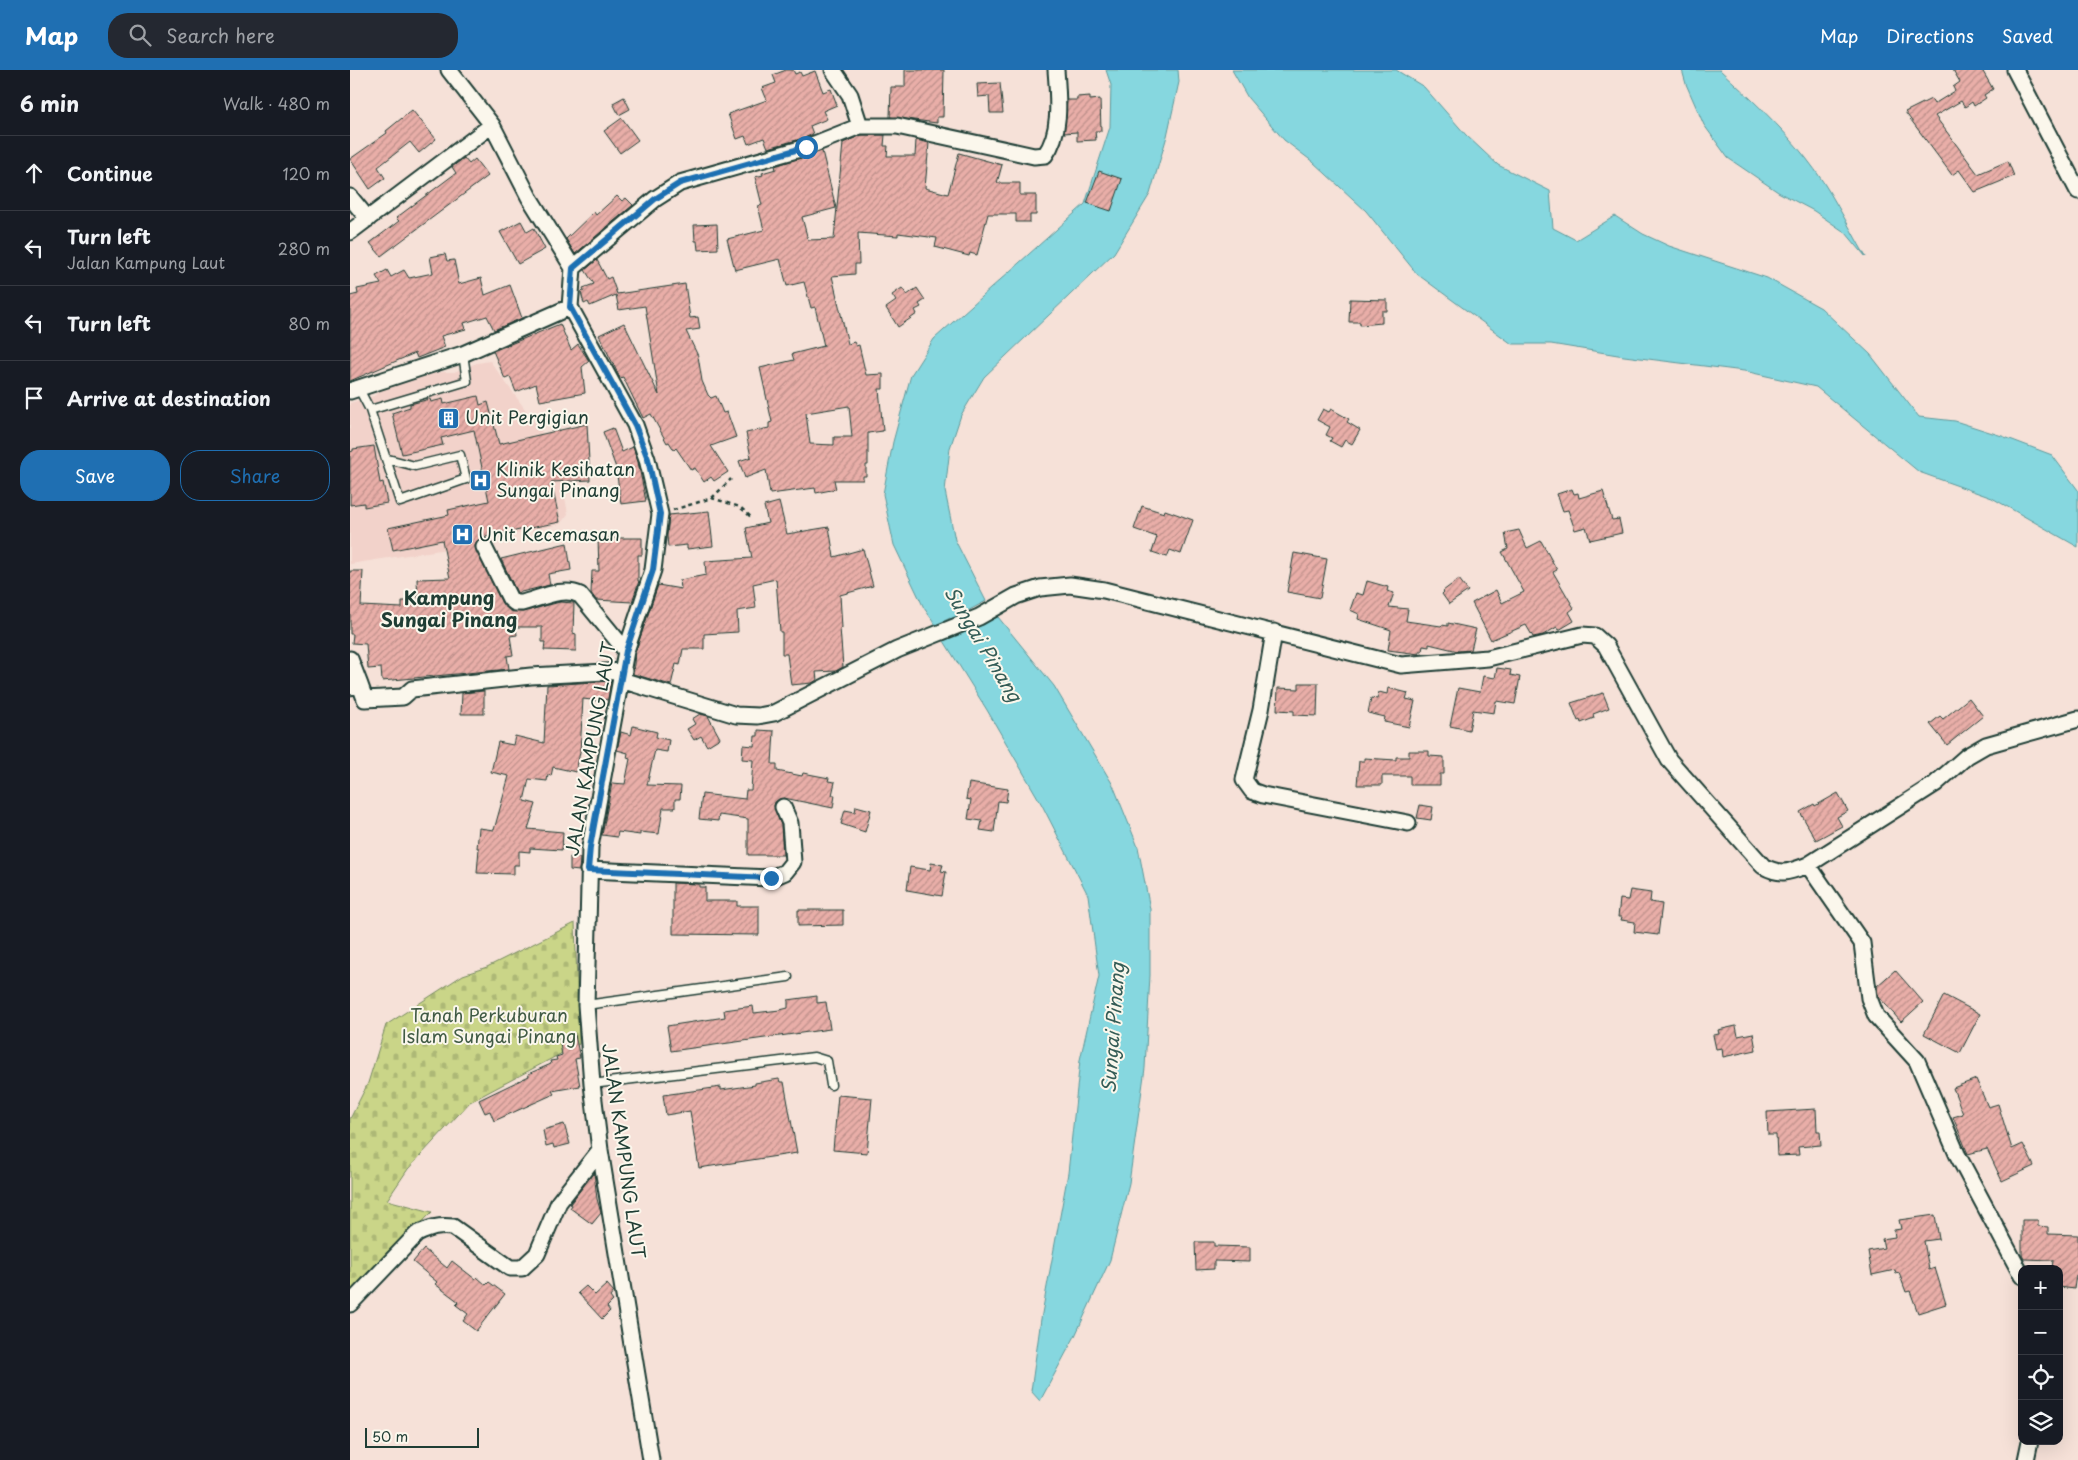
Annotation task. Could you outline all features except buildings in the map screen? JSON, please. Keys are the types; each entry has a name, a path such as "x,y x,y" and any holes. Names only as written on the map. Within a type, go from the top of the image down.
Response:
{"street":[{"path":"354,390 463,354 570,307 573,268 529,197 492,126 449,70"},
{"path":"833,70 850,95 860,126"},
{"path":"573,268 655,199 680,183 806,147 860,126 898,126 1034,156 1045,155 1053,144 1058,99 1056,70"},
{"path":"2015,70 2078,191"},
{"path":"350,232 492,126"},
{"path":"350,197 368,219"},
{"name":"JALAN KAMPUNG LAUT","path":"570,307 635,425 648,459 660,514 653,570 626,651 590,847 586,1005 592,1084 600,1150 651,1460"},
{"path":"484,547 510,599 515,604 566,591 574,592 580,595 626,651"},
{"path":"350,659 355,686 365,699 403,697 412,689 513,678 622,675 736,715 758,716 774,714 897,650 979,617 1016,596 1040,588 1070,585 1104,590 1401,665 1488,658 1582,634 1594,636 1606,646 1669,760 1762,866 1776,873 1788,872 1808,865 1935,784 1968,756 1986,745 2078,719"},
{"path":"1274,632 1260,710 1244,780 1252,791 1263,794 1408,823"},
{"path":"588,870 771,878 785,872 793,862 790,823 783,807"},
{"path":"1808,865 1862,943 1869,998 1876,1016 1917,1061 1957,1154 2018,1268"},
{"path":"350,1304 417,1234 430,1228 453,1227 510,1268 522,1268 537,1254 560,1202 600,1150"},
{"path":"2026,1460 2029,1445"}],"lane":[{"path":"370,410 467,381 463,354"},
{"path":"354,390 370,410 388,459 400,502 466,479 460,455 415,466 388,459"},
{"path":"586,1005 788,977"},
{"path":"592,1084 814,1058 827,1061 831,1085"}],"path":[{"path":"660,514 712,498 731,478"},
{"path":"712,498 740,507 752,518"}],"shaded area":[{"path":"490,361 557,453 568,514 560,524 466,546 350,564 350,403 374,396 381,389 440,372 454,372 477,363"}],"green space":[{"name":"Tanah Perkuburan Islam Sungai Pinang","path":"575,923 579,1044 470,1102 408,1169 387,1200 432,1212 350,1296 350,1119 368,1083 386,1025 463,975 487,967"}],"water":[{"name":"Sungai Pinang","path":"1106,70 1178,70 1179,82 1167,136 1150,194 1114,253 984,377 961,415 950,448 945,491 955,540 986,601 962,614 970,628 998,617 1054,686 1113,785 1138,847 1150,909 1150,975 1145,1068 1129,1183 1110,1260 1075,1336 1040,1401 1031,1391 1041,1319 1068,1173 1080,1060 1099,976 1088,895 1042,805 987,710 944,641 958,634 950,618 936,625 924,608 894,545 883,494 893,442 911,375 934,339 1085,204 1110,127 1111,85"},
{"path":"1232,70 1396,70 1424,87 1466,135 1498,165 1550,191 1553,228 1576,240 1615,216 1643,234 1669,246 1767,278 1821,308 1870,354 1919,417 1955,421 2052,455 2078,490 2078,547 1992,498 1919,472 1816,387 1744,371 1624,356 1551,344 1512,344 1417,274 1366,211 1313,162 1284,140 1248,98"},
{"path":"1682,70 1720,70 1776,123 1823,181 1866,257 1846,233 1814,211 1778,192 1728,158 1704,125"}],"place":[{"name":"Unit Pergigian","path":"449,418"},
{"name":"Klinik Kesihatan Sungai Pinang","path":"480,480"},
{"name":"Unit Kecemasan","path":"462,535"}],"district":[{"name":"Kampung Sungai Pinang","path":"449,609"}],"route":[{"path":"771,878 588,870 590,847 624,671 626,651 653,570 660,514 648,459 635,425 570,307 573,268 655,199 680,183 806,147"}]}
